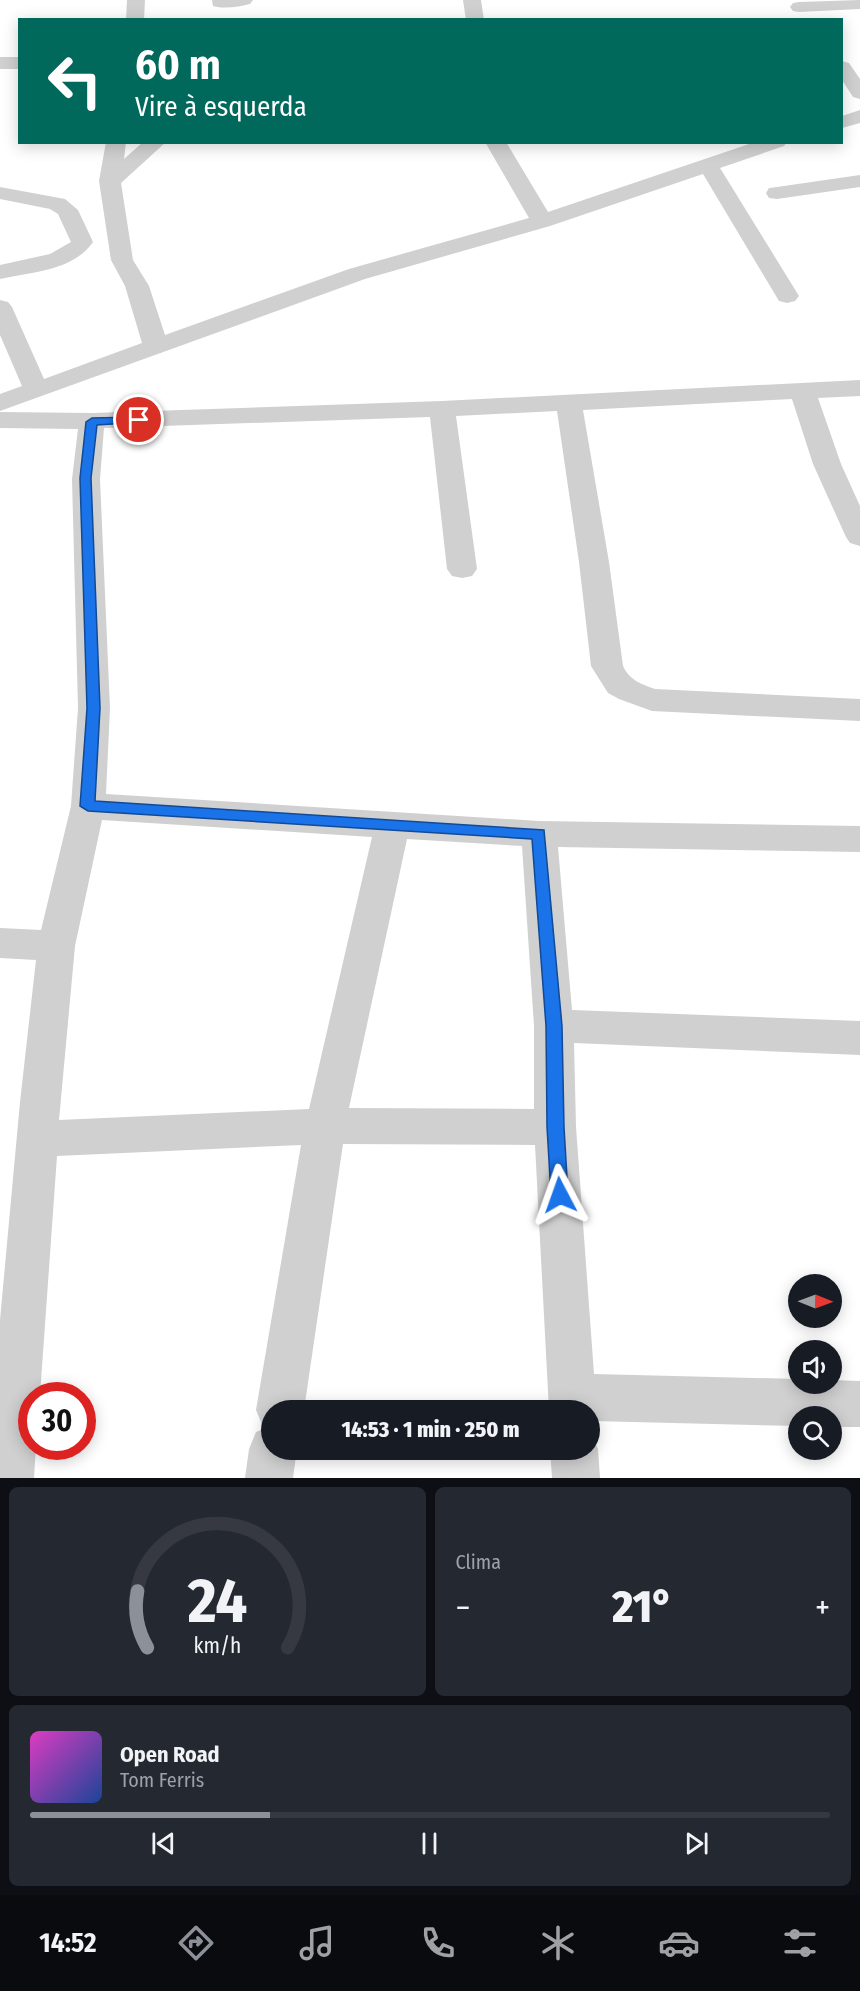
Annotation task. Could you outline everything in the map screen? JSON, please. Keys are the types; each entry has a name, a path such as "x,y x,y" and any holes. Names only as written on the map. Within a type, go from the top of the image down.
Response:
{"street":[{"path":"135,18 136,0"},
{"path":"219,2 244,0"},
{"path":"472,0 475,18"},
{"path":"803,13 860,4"},
{"path":"0,63 18,63"},
{"path":"843,122 860,116"},
{"path":"116,144 110,181 122,260 137,286 156,346"},
{"path":"110,181 154,144"},
{"path":"496,144 542,221"},
{"path":"0,403 357,274 542,221 771,144"},
{"path":"708,165 787,296"},
{"path":"777,193 860,182"},
{"path":"0,194 57,204 67,210 82,242 80,248 69,255 0,272"},
{"path":"0,307 36,390"},
{"path":"0,420 92,422 442,409 860,388"},
{"path":"803,392 827,464 860,537"},
{"path":"569,404 594,562 607,666 612,680 624,689 652,700 860,710"},
{"path":"442,409 462,569"},
{"path":"10,1478 56,946 88,806 94,708 86,478 92,422"},
{"path":"88,806 539,834 860,839"},
{"path":"282,1400 325,1126 392,826"},
{"path":"539,834 554,1026 555,1127 573,1400"},
{"path":"0,943 56,946"},
{"path":"554,1026 860,1038"},
{"path":"38,1139 325,1126 555,1127"},
{"path":"600,1404 860,1404"},
{"path":"269,1478 271,1460"},
{"path":"575,1460 576,1478"}],"route":[{"path":"139,420 92,422 86,478 94,708 88,806 539,834 554,1026 555,1127 560,1195"}]}
